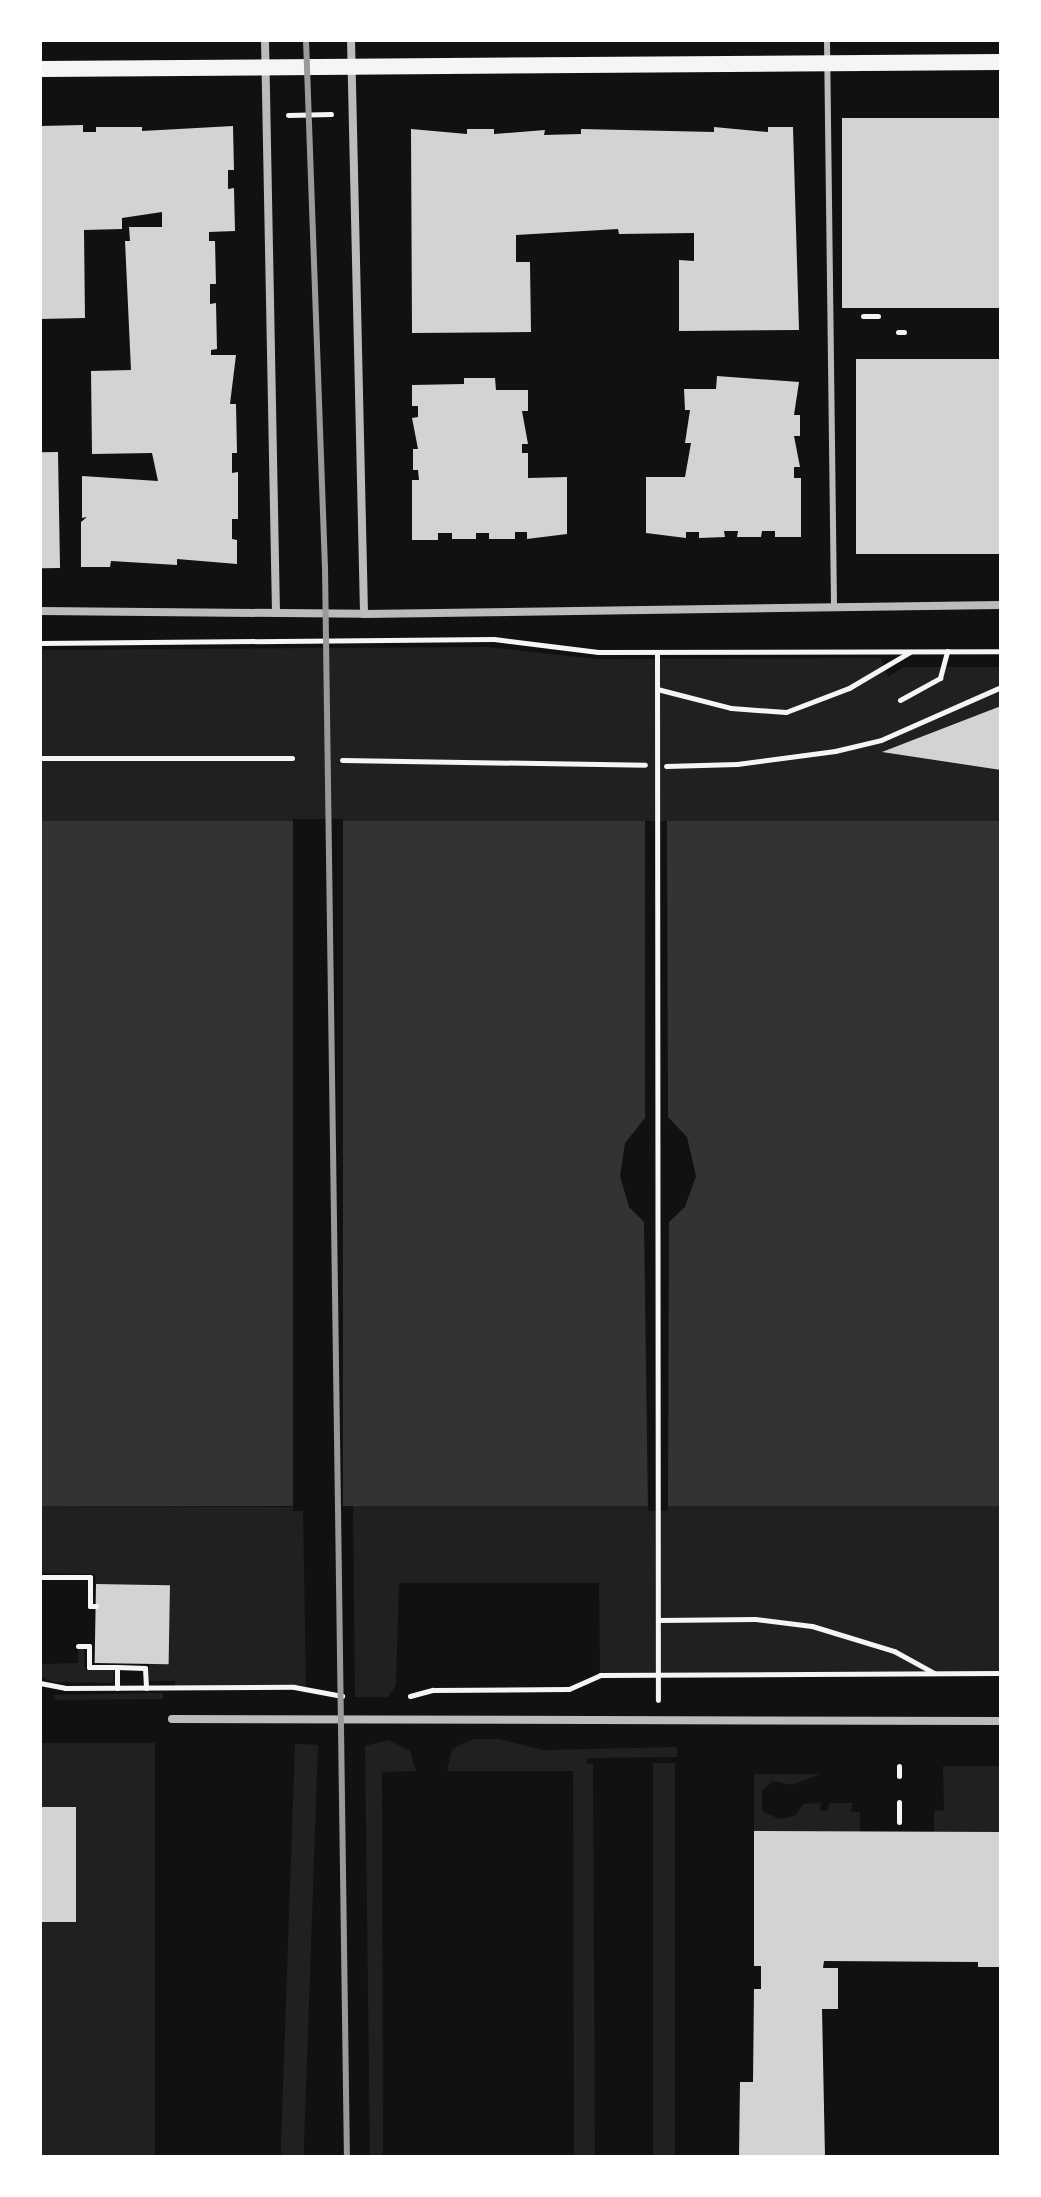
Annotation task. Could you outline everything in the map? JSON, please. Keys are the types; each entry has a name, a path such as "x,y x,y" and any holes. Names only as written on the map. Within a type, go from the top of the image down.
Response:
{"main road":[{"path":"40,69 1001,62"}],"street":[{"path":"265,40 268,69 276,613"},
{"path":"351,40 364,614"},
{"path":"40,611 364,614 1001,605"},
{"path":"172,1719 1001,1721"}],"lane":[{"path":"827,40 834,607"}],"path":[{"path":"287,115 331,114"},
{"path":"863,316 878,316"},
{"path":"40,643 494,639 615,652 657,653 1001,651"},
{"path":"614,642 615,652"},
{"path":"657,689 684,692 731,708 786,712 849,688 911,651"},
{"path":"900,700 940,678 947,651"},
{"path":"657,653 658,1696"},
{"path":"666,766 737,764 835,751 881,740 1001,687"},
{"path":"40,758 292,758"},
{"path":"342,760 645,765"},
{"path":"40,1577 90,1577 90,1606 96,1606"},
{"path":"659,1620 755,1619 812,1626 894,1651 935,1674"},
{"path":"78,1646 89,1646 89,1667 145,1668 146,1688"},
{"path":"117,1667 117,1688"},
{"path":"403,1698 433,1690 569,1689 600,1675 1001,1673"},
{"path":"40,1683 117,1688 294,1687 354,1700"},
{"path":"899,1766 899,1776"},
{"path":"899,1802 899,1822"}],"shaded area":[{"path":"487,647 595,659 881,658 888,677 904,667 1001,667 1001,825 40,821 40,650"},
{"path":"40,821 1001,821 1001,1506 40,1506"},
{"path":"1001,1504 1001,1673 600,1675 599,1583 399,1583 396,1685 388,1697 355,1697 353,1505"},
{"path":"40,1506 303,1507 306,1689 175,1688 175,1681 149,1681 149,1664 168,1664 170,1585 96,1584 95,1574 40,1573"},
{"path":"78,1649 84,1649 85,1669 114,1670 113,1683 53,1682 40,1676 40,1664 78,1663"},
{"path":"163,1693 163,1699 56,1700 53,1695"},
{"path":"474,1739 499,1739 543,1750 677,1747 677,1757 587,1758 587,1764 593,1764 595,2157 574,2157 573,1771 447,1771 452,1749"},
{"path":"388,1740 410,1751 416,1771 382,1772 383,2157 370,2157 365,1746"},
{"path":"40,1743 155,1743 155,2157 40,2157"},
{"path":"295,1744 318,1745 304,2157 281,2157"},
{"path":"653,1763 675,1763 675,2157 653,2157"},
{"path":"943,1766 1001,1766 1001,1832 934,1832 934,1811 944,1810"},
{"path":"754,1774 821,1774 792,1785 773,1781 762,1791 762,1811 779,1819 795,1816 803,1804 821,1803 820,1811 828,1811 829,1803 853,1803 851,1812 860,1812 860,1832 754,1831"}],"pier":[{"path":"293,819 343,819 343,1511 293,1511"},
{"path":"645,821 667,821 668,1117 687,1137 696,1176 685,1207 669,1222 668,1511 648,1511 644,1222 629,1207 620,1176 625,1143 645,1118"}],"building":[{"path":"842,118 1001,118 1001,308 842,308"},
{"path":"83,125 83,132 96,132 96,127 142,127 142,131 233,126 234,170 228,170 228,189 234,188 235,231 209,232 209,241 215,241 216,284 210,284 210,304 216,303 217,349 211,350 211,355 236,355 230,404 236,404 237,453 232,453 232,473 238,472 238,519 232,519 232,539 237,540 237,564 177,559 177,565 111,561 110,567 81,567 81,522 87,517 82,518 82,476 158,481 152,453 92,454 91,371 131,370 125,241 130,241 129,227 162,227 162,212 122,218 122,229 84,230 85,318 40,319 40,126"},
{"path":"714,127 768,132 768,127 793,127 799,330 679,331 679,260 694,261 694,233 619,234 618,229 516,235 516,262 530,262 531,332 412,333 411,129 467,134 467,129 494,129 494,134 545,130 544,135 581,134 581,129 714,132"},
{"path":"856,359 1001,359 1001,554 856,554"},
{"path":"717,376 799,382 794,415 800,415 800,436 794,436 800,467 794,467 794,478 801,478 801,537 775,537 775,531 762,531 761,537 737,537 738,531 724,531 725,537 699,538 699,532 686,532 686,538 646,533 646,477 685,477 691,443 685,443 690,410 685,410 684,389 716,389"},
{"path":"464,378 495,378 496,390 528,390 528,411 522,411 528,444 522,444 522,453 528,453 528,478 567,477 567,534 527,539 527,532 515,532 515,539 489,539 489,533 476,533 476,539 452,539 452,533 438,533 438,540 412,540 412,480 419,480 418,470 413,470 413,449 418,449 412,418 418,417 418,406 412,406 412,385 464,384"},
{"path":"40,452 58,452 60,568 42,568"},
{"path":"1001,706 1001,770 882,752"},
{"path":"96,1584 170,1585 169,1664 95,1663"},
{"path":"40,1807 76,1807 76,1922 40,1922"},
{"path":"754,1831 1001,1832 1001,1967 978,1967 978,1962 824,1961 823,1968 838,1968 838,2009 822,2009 825,2157 739,2157 740,2082 753,2082 754,1989 761,1989 761,1966 754,1966"}],"railway":[{"path":"306,40 325,567 347,2157"}]}
